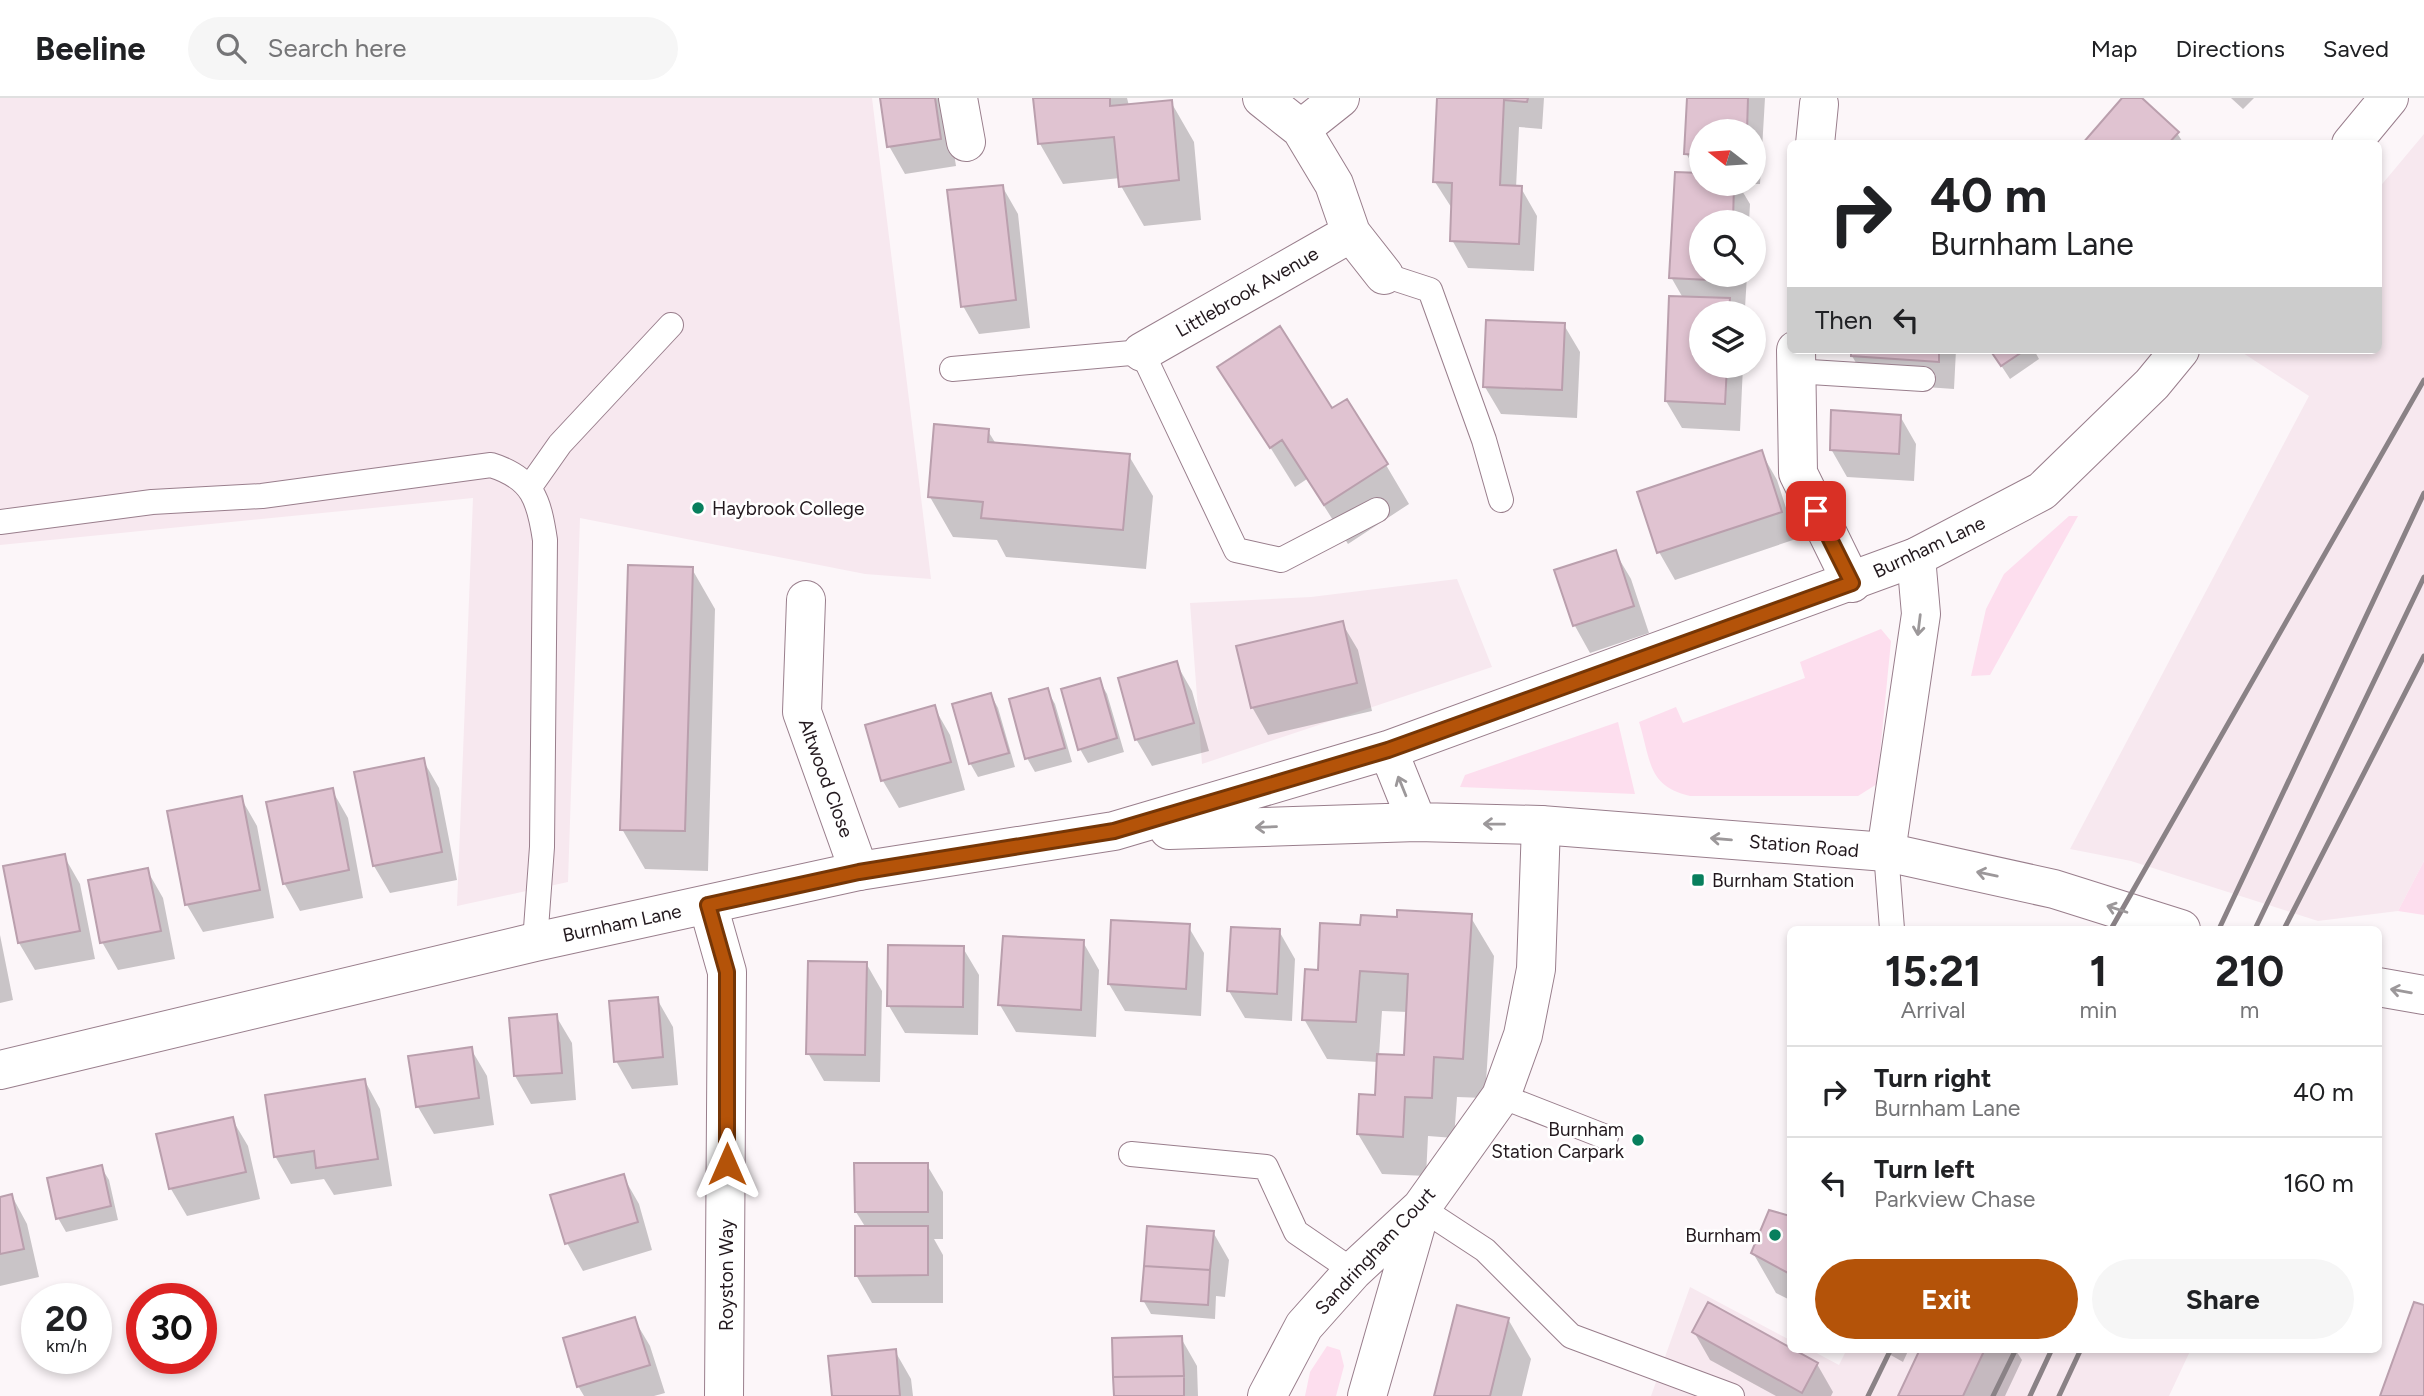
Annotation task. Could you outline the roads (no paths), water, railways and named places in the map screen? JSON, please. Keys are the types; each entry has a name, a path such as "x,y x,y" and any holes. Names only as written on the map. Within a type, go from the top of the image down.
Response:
{"street":[{"path":"958,98 966,142"},
{"path":"1262,98 1301,129 1334,184 1351,233 1384,275"},
{"path":"1301,129 1340,98"},
{"path":"2354,140 2389,98"},
{"path":"1815,140 1819,104"},
{"name":"Littlebrook Avenue","path":"1142,352 1351,233"},
{"name":"Burnham Lane","path":"0,1070 535,942 859,872 1114,831 1388,750 1852,583 1916,557 2042,491 2152,384 2177,354"},
{"path":"1795,360 1798,473 1852,583"},
{"path":"1886,852 1921,614 1916,557"},
{"name":"Altwood Close","path":"806,600 802,712 859,872"},
{"path":"1388,750 1417,822"},
{"name":"Station Road","path":"1114,831 1417,822 1541,825 1886,852 2054,889 2171,926"},
{"name":"Sandringham Court","path":"1267,1396 1304,1326 1353,1271 1420,1208 1502,1096 1523,1035 1536,970 1541,825"},
{"name":"Royston Way","path":"708,905 727,972 724,1396"},
{"path":"2382,988 2424,995"},
{"path":"1367,1396 1420,1208"}],"lane":[{"path":"1384,275 1430,290 1484,440 1501,500"},
{"path":"529,488 560,444 671,326"},
{"path":"952,369 1142,352 1236,550 1281,560 1377,510"},
{"path":"1795,360 1923,379"},
{"path":"0,522 152,502 262,496 491,465 514,472 529,488 540,506 545,540 542,847 535,942"},
{"path":"1886,852 1892,926"},
{"path":"1502,1096 1606,1137"},
{"path":"1131,1154 1266,1167 1296,1232 1353,1271"},
{"path":"1420,1208 1485,1250 1572,1336 1732,1396"}],"railway":[{"path":"2113,926 2424,380"},
{"path":"2220,926 2424,493"},
{"path":"2256,926 2424,577"},
{"path":"2286,926 2424,656"},
{"path":"1868,1396 1889,1353"},
{"path":"1993,1396 2014,1353"},
{"path":"2030,1396 2050,1353"},
{"path":"2059,1396 2079,1353"}],"place":[{"name":"Haybrook College","path":"698,508"},
{"name":"Burnham Station","path":"1698,880"},
{"name":"Burnham Station Carpark","path":"1638,1140"},
{"name":"Burnham","path":"1775,1235"}]}
